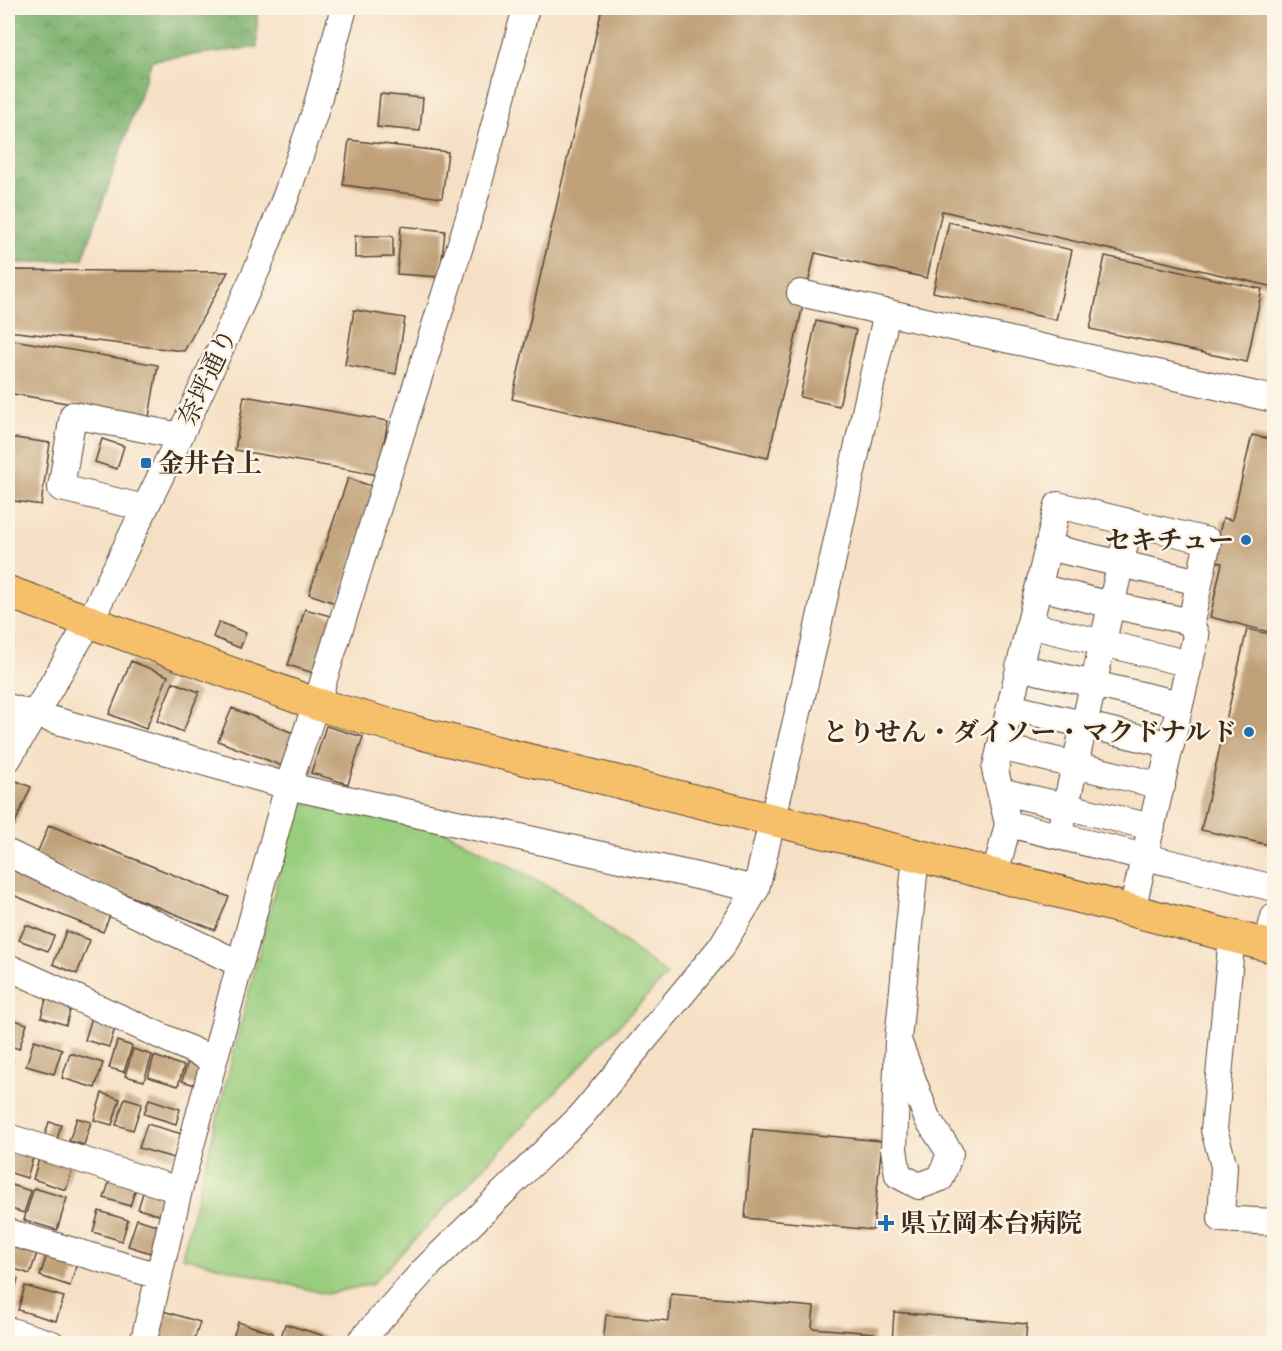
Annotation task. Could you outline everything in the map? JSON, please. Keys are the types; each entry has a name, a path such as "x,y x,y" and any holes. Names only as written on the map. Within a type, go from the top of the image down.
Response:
{"main road":[{"path":"8,592 316,704 415,732 772,819 1232,936 1272,936"}],"street":[{"name":"奈坪通り","path":"8,759 90,621 180,436 258,267 314,115 344,8"},
{"path":"143,1344 179,1191 288,786 316,704 472,208 526,8"},
{"path":"800,293 1275,399"},
{"path":"358,1344 424,1269 581,1116 721,946 756,889 814,645 887,312"},
{"path":"145,508 61,488 73,415 180,436"},
{"path":"994,875 1008,824 994,770 1058,505 1208,541 1191,622 1196,636 1132,910"},
{"path":"1059,836 1130,522"},
{"path":"1048,547 1199,582"},
{"path":"1038,587 1191,622"},
{"path":"1029,625 1190,664"},
{"path":"1019,667 1180,704"},
{"path":"8,707 288,786 756,889"},
{"path":"1010,707 1171,745"},
{"path":"1000,747 1162,786"},
{"path":"1000,791 1152,827"},
{"path":"1008,824 1275,888"},
{"path":"8,853 240,964"},
{"path":"898,1040 927,1118 950,1153 941,1178 920,1186 898,1175 895,1157 898,1040 916,855"},
{"path":"1232,936 1214,1130 1224,1166 1221,1219 1275,1222"},
{"path":"8,967 214,1060"},
{"path":"8,1137 179,1191"},
{"path":"8,1232 159,1276"},
{"path":"8,1330 52,1344"}],"green space":[{"path":"8,8 257,8 257,47 152,60 83,259 8,264"},
{"path":"297,802 445,831 566,896 667,975 372,1284 326,1294 182,1257"}],"building":[{"path":"602,8 1274,8 1274,287 942,211 927,278 815,253 768,458 512,399"},
{"path":"380,94 423,98 420,131 377,127"},
{"path":"349,140 448,152 442,198 343,185"},
{"path":"949,222 1072,250 1056,320 933,292"},
{"path":"401,226 445,231 440,277 397,274"},
{"path":"355,236 393,236 393,257 355,258"},
{"path":"1105,256 1262,289 1247,362 1090,329"},
{"path":"8,270 228,272 184,351 8,331"},
{"path":"354,310 405,318 396,374 345,365"},
{"path":"816,321 856,330 839,406 800,397"},
{"path":"8,339 158,365 149,417 8,393"},
{"path":"244,396 388,421 378,475 235,450"},
{"name":"セキチュー","path":"1252,435 1274,440 1274,633 1210,617 1222,563 1212,560 1223,518 1232,520"},
{"path":"8,437 50,443 41,505 8,500"},
{"path":"102,439 124,446 117,469 95,462"},
{"path":"348,478 377,488 338,604 309,594"},
{"path":"305,609 334,617 317,674 288,665"},
{"path":"219,622 246,633 240,648 213,637"},
{"name":"とりせん・ダイソー・マクドナルド","path":"1247,629 1274,635 1274,846 1201,830"},
{"path":"131,661 168,676 146,729 109,714"},
{"path":"173,682 199,692 183,732 157,721"},
{"path":"232,708 298,735 285,767 218,741"},
{"path":"326,726 363,737 348,784 311,773"},
{"path":"14,780 31,787 11,832 8,830 8,793"},
{"path":"49,825 229,897 215,930 35,858"},
{"path":"13,866 114,906 103,932 8,893 8,880"},
{"path":"26,925 54,936 48,951 19,940"},
{"path":"66,931 90,940 77,974 53,964"},
{"path":"47,996 72,1004 66,1025 41,1017"},
{"path":"93,1014 117,1022 109,1047 85,1040"},
{"path":"8,1018 27,1024 19,1049 8,1045"},
{"path":"34,1040 62,1049 54,1074 26,1066"},
{"path":"117,1041 132,1046 124,1072 109,1068"},
{"path":"133,1049 152,1055 144,1081 125,1076"},
{"path":"70,1053 103,1063 95,1088 62,1078"},
{"path":"154,1056 184,1066 178,1086 148,1077"},
{"path":"8,1058 13,1060 8,1077"},
{"path":"188,1061 211,1069 205,1088 182,1081"},
{"path":"102,1093 120,1099 112,1125 94,1120"},
{"path":"125,1098 142,1103 133,1130 116,1125"},
{"path":"149,1099 180,1109 176,1124 144,1114"},
{"path":"77,1118 91,1122 84,1145 69,1141"},
{"path":"49,1122 61,1125 57,1139 45,1135"},
{"path":"147,1124 182,1134 174,1158 139,1148"},
{"path":"753,1129 882,1141 873,1230 745,1218"},
{"path":"12,1148 34,1155 27,1178 8,1172"},
{"path":"40,1156 73,1166 66,1190 33,1179"},
{"path":"111,1176 137,1185 130,1206 104,1198"},
{"path":"8,1184 31,1191 24,1213 8,1208"},
{"path":"145,1186 173,1195 166,1217 138,1209"},
{"path":"34,1188 67,1198 57,1230 24,1220"},
{"path":"99,1211 128,1220 122,1241 93,1232"},
{"path":"137,1219 162,1227 154,1254 128,1246"},
{"path":"8,1243 38,1250 30,1274 8,1267"},
{"path":"48,1251 78,1260 70,1286 40,1276"},
{"path":"8,1276 18,1279 11,1302 8,1301"},
{"path":"25,1286 64,1297 56,1321 18,1310"},
{"path":"671,1294 814,1307 812,1328 874,1333 873,1344 603,1344 606,1315 669,1321"},
{"path":"163,1311 200,1322 193,1344 162,1344 154,1341"},
{"path":"894,1312 1027,1324 1025,1344 892,1344"},
{"path":"238,1322 273,1333 270,1344 231,1344"},
{"path":"285,1324 328,1337 326,1344 279,1344"}],"place":[{"name":"金井台上","path":"146,463"},
{"name":"セキチュー","path":"1246,540"},
{"name":"とりせん・ダイソー・マクドナルド","path":"1249,732"},
{"name":"県立岡本台病院","path":"886,1223"}]}
